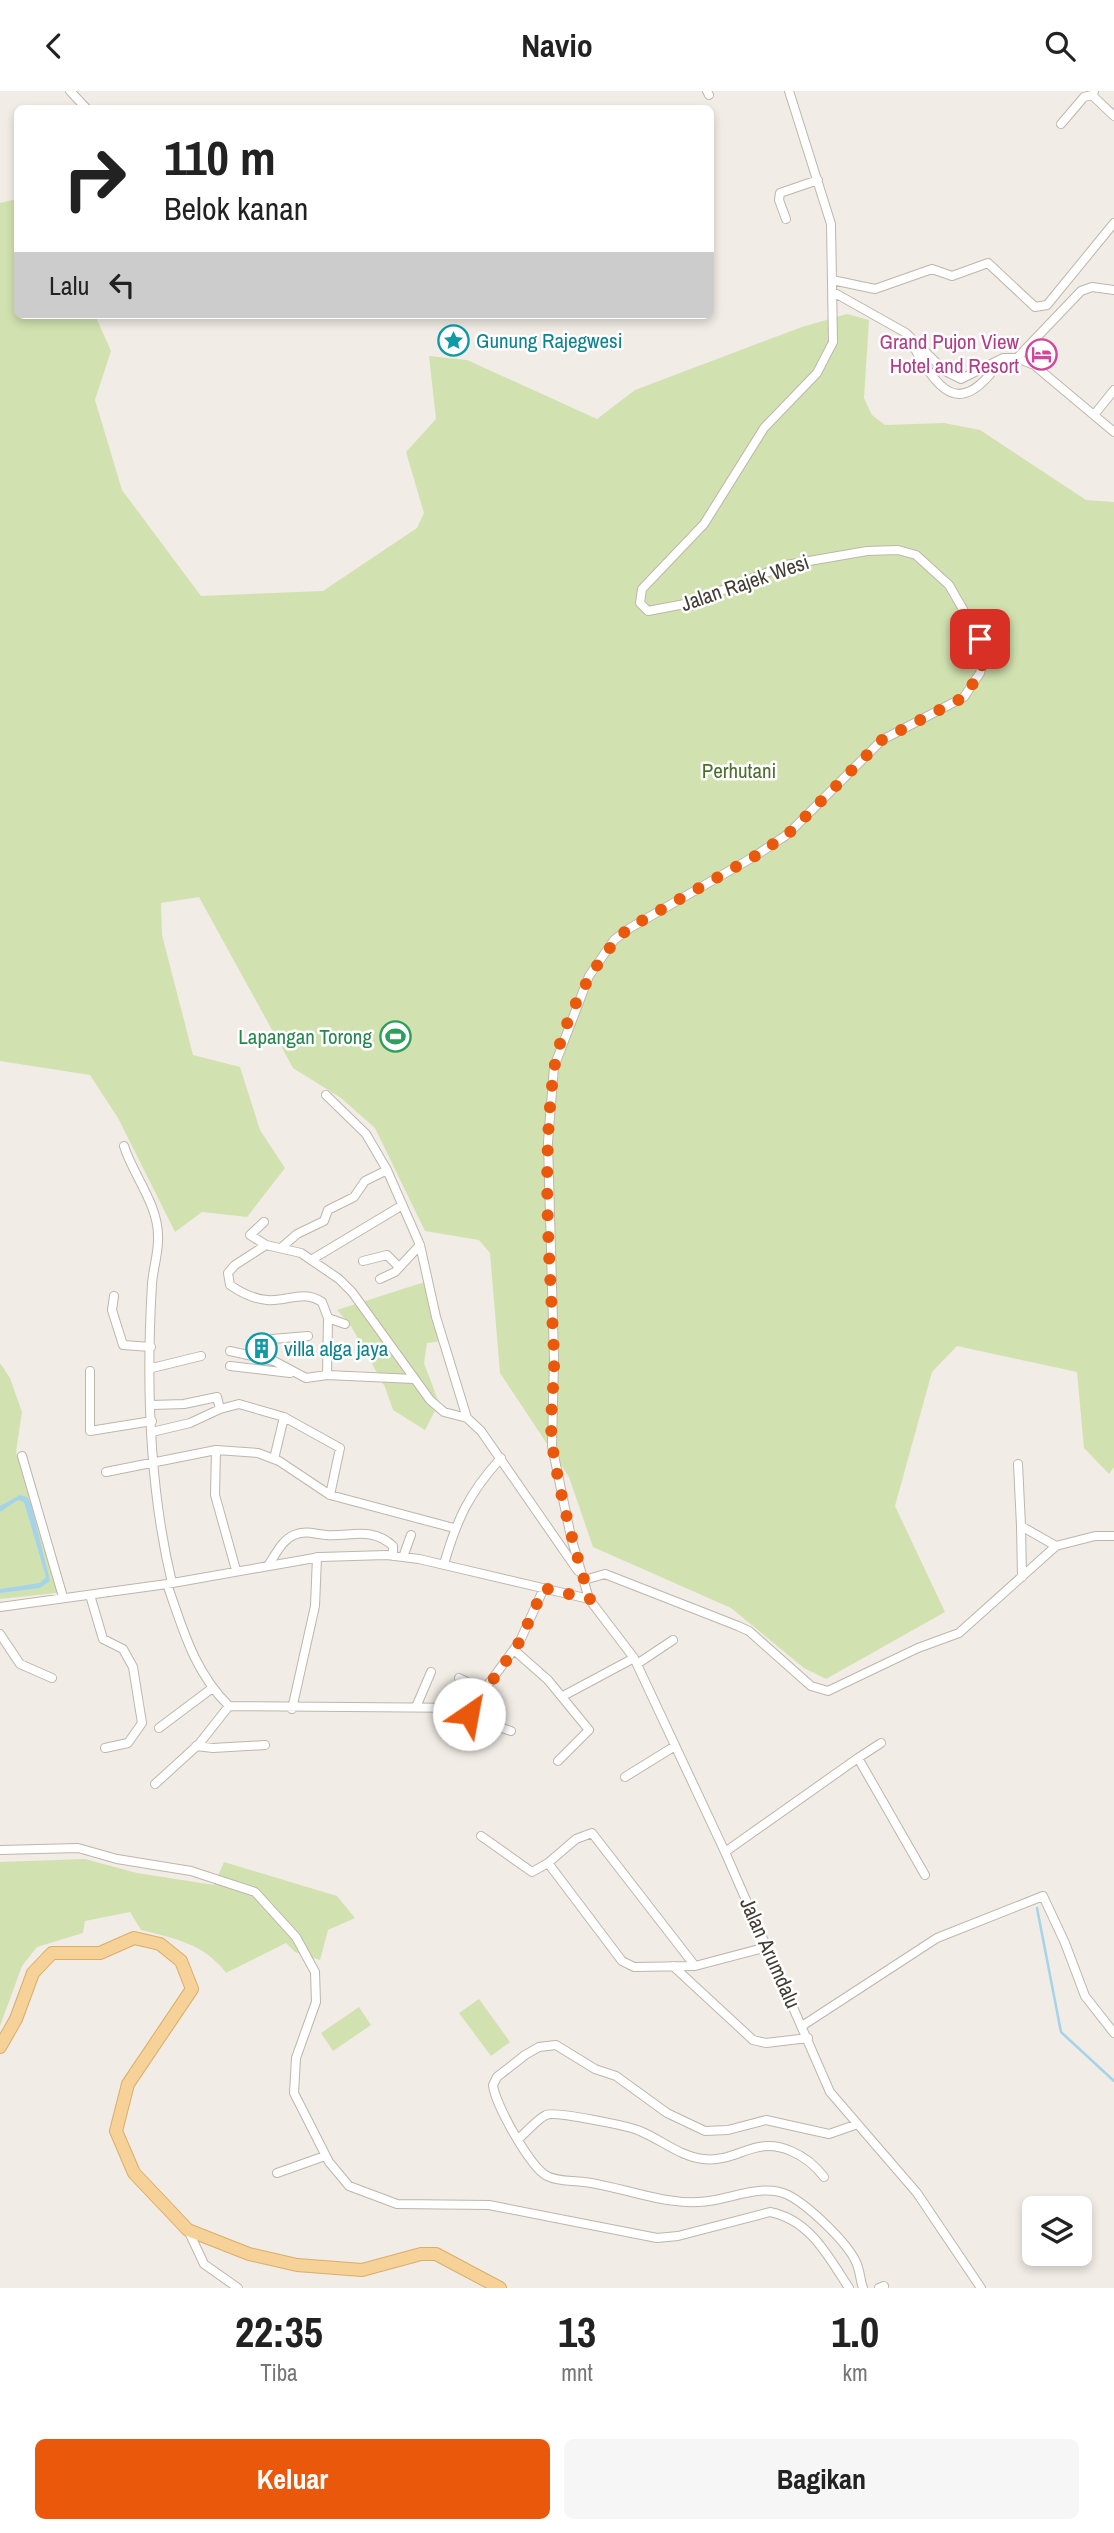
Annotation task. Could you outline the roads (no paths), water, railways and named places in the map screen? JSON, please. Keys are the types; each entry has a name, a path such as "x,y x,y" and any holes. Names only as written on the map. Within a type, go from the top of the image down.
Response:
{"main road":[{"path":"0,2047 16,2019 33,1973 52,1953 100,1953 134,1938 160,1944 181,1961 192,1989 128,2084 116,2131 134,2173 188,2230 249,2254 297,2265 362,2270 421,2254 436,2254 500,2288"}],"street":[{"path":"70,91 83,105"},
{"name":"Jalan Rajek Wesi","path":"590,1599 564,1509 552,1446 554,1358 548,1142 554,1067 589,976 614,940 629,928 755,856 788,834 882,740 964,697 980,673 983,662 980,639 949,585 915,555 898,551 867,551 786,565 690,603 662,610 648,611 640,603 642,589 704,524 764,428 817,373 829,355 832,342 833,292 831,224 789,91"},
{"path":"1061,124 1084,97 1093,93 1114,115"},
{"path":"786,219 779,200 780,193 818,180"},
{"path":"832,280 875,289 932,269 952,276 988,263 1035,307 1047,305 1114,223"},
{"path":"1017,358 1081,291 1092,287 1114,290"},
{"path":"833,292 906,333 954,378 969,377 1003,358 1017,358 1034,365 1114,432"},
{"path":"906,333 933,380 951,393 966,394 979,387 1003,358"},
{"path":"1094,415 1114,390"},
{"path":"326,1095 366,1134 387,1170 420,1245 436,1317 467,1418"},
{"path":"124,1146 144,1189 159,1235 152,1283 153,1465 169,1583 198,1668 211,1689 229,1706 292,1709 471,1708"},
{"path":"282,1247 297,1234 324,1221 328,1210 356,1196 365,1181 387,1170"},
{"path":"310,1260 401,1206"},
{"path":"264,1222 250,1235 266,1245 282,1247 310,1260 352,1291 414,1380 444,1412 467,1418 481,1431 583,1578 605,1574 738,1626 748,1631 811,1686 828,1691 959,1633 1056,1546 1095,1536 1114,1536"},
{"path":"266,1245 231,1268 227,1279 230,1285 265,1300 304,1295 316,1298 322,1303 328,1318 327,1375"},
{"path":"380,1279 395,1272 420,1245"},
{"path":"363,1261 387,1255 398,1266"},
{"path":"114,1296 112,1310 123,1345 151,1347"},
{"path":"328,1318 345,1324"},
{"path":"264,1358 272,1339 308,1336"},
{"path":"230,1350 264,1358 306,1378 327,1375 414,1380"},
{"path":"152,1368 201,1356"},
{"path":"230,1366 296,1374"},
{"path":"90,1371 90,1431 152,1421"},
{"path":"152,1405 184,1404 218,1397 220,1409"},
{"path":"152,1432 190,1423 220,1409 239,1404 284,1417 340,1448 330,1495"},
{"path":"274,1459 284,1417"},
{"path":"216,1450 215,1495 236,1570"},
{"path":"106,1472 153,1465 216,1450 258,1453 274,1459 330,1495 454,1528"},
{"path":"22,1455 63,1597"},
{"path":"444,1564 454,1528 470,1494 501,1458"},
{"path":"1018,1464 1022,1577"},
{"path":"1021,1526 1056,1546"},
{"path":"269,1564 292,1536 307,1532 326,1535 350,1532 379,1536 393,1546 393,1556"},
{"path":"403,1557 411,1535"},
{"path":"0,1607 169,1583 317,1557 403,1557 444,1564 590,1599"},
{"path":"292,1709 315,1606 317,1557"},
{"path":"511,1731 470,1717 471,1708 514,1650 544,1588"},
{"path":"90,1595 103,1639 123,1649 133,1667 142,1723 128,1743 105,1748"},
{"name":"Jalan Arumdalu","path":"590,1599 635,1661 725,1852 830,2092 855,2125 917,2193 981,2288"},
{"path":"0,1634 20,1664 52,1678"},
{"path":"563,1696 673,1640"},
{"path":"514,1650 563,1696 589,1730 558,1761"},
{"path":"416,1707 431,1672"},
{"path":"459,1678 483,1690"},
{"path":"159,1728 211,1689"},
{"path":"155,1784 197,1746 229,1706"},
{"path":"725,1852 881,1743"},
{"path":"197,1746 213,1748 265,1745"},
{"path":"625,1777 675,1746"},
{"path":"858,1758 925,1875"},
{"path":"481,1836 532,1873 576,1839 592,1833 695,1966"},
{"path":"0,1850 78,1848 117,1859 191,1871 256,1892 296,1937 315,1972 316,2002 296,2058 294,2093 325,2156 349,2186 397,2204 489,2205 657,2238 678,2236 747,2215 771,2212 784,2215 803,2226 819,2243 849,2288"},
{"path":"548,1863 622,1961 634,1967 695,1966 767,1947"},
{"path":"802,2026 937,1938 1043,1896 1085,1996 1114,2033"},
{"path":"673,1966 753,2040 777,2042 807,2038"},
{"path":"855,2125 829,2134 766,2120 728,2130 705,2131 667,2113 616,2076 595,2069 562,2047 548,2045 539,2047 508,2067 493,2085 518,2139 545,2175 561,2181 584,2182 654,2199 699,2202 770,2190 788,2196 808,2209 849,2251 856,2263 863,2288"},
{"path":"518,2139 545,2115 566,2114 636,2129 681,2154 702,2159 724,2158 772,2144 811,2162 824,2178"},
{"path":"277,2173 325,2156"},
{"path":"188,2230 204,2264 238,2288"}],"water":[{"path":"20,1495 27,1497 31,1504 50,1581 40,1588 0,1593 0,1589 40,1583 46,1577 24,1502 18,1500 0,1512 0,1506"}],"waterway":[{"path":"1037,1908 1061,2032 1114,2081"}],"place":[{"name":"Gunung Rajegwesi","path":"453,341"},
{"name":"Grand Pujon View Hotel and Resort","path":"1042,354"},
{"name":"Lapangan Torong","path":"395,1037"},
{"name":"villa alga jaya","path":"261,1349"}],"park label":[{"name":"Perhutani","path":"739,771"}]}
